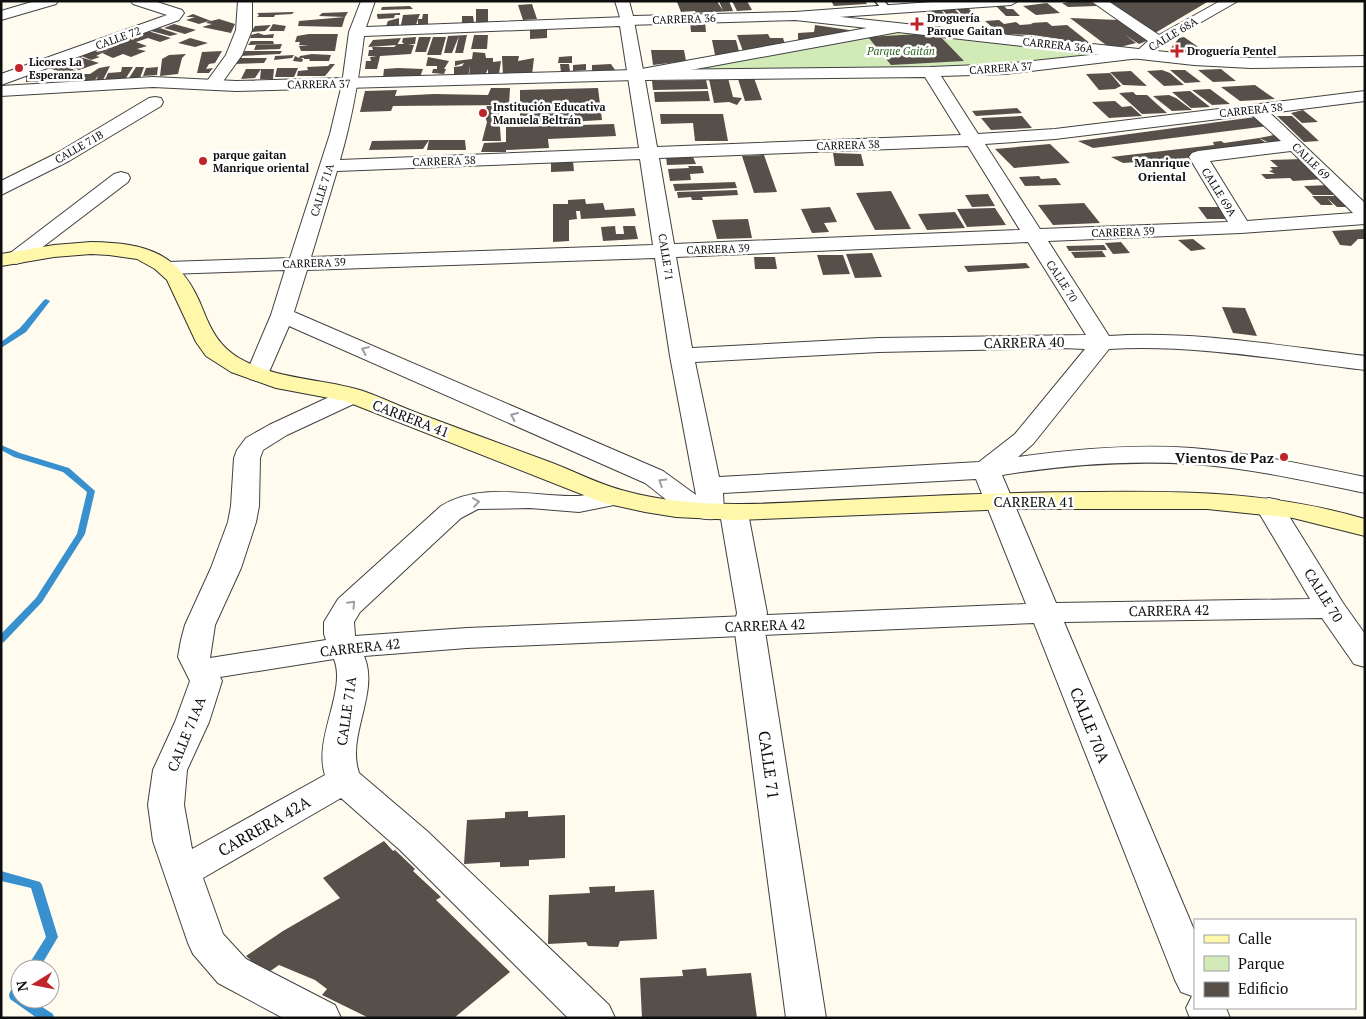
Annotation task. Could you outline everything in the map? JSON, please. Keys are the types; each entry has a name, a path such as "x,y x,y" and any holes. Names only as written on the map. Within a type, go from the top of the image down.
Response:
{"main road":[{"path":"9,259 69,250 112,250 144,255 162,262 168,268"},
{"name":"CARRERA 41","path":"168,268 188,295 195,319 206,343 212,350 231,363 288,383 352,396 614,497 669,509 715,512 998,500 1198,500 1269,506 1322,515 1365,528"}],"street":[{"path":"1,16 51,1"},
{"name":"CALLE 72","path":"1,80 174,17 177,13 138,1"},
{"path":"213,84 234,55 244,30 245,1"},
{"name":"CARRERA 36","path":"357,32 624,11 795,16 883,5 1011,1"},
{"path":"1098,1 1158,41"},
{"name":"CALLE 68A","path":"1142,54 1158,41 1231,1"},
{"name":"CALLE 71A","path":"258,374 282,315 330,166 350,84 357,32 370,2"},
{"name":"CALLE 71","path":"624,11 650,153 682,356 707,486 752,613 749,625 806,1018"},
{"name":"CARRERA 36A","path":"795,16 1142,54"},
{"name":"CARRERA 37","path":"636,75 895,28"},
{"name":"CARRERA 37","path":"1,91 153,82 236,86 636,75 930,72 1005,69 1142,54 1194,60 1251,63 1365,61"},
{"name":"CALLE 70","path":"930,72 1032,236 1102,343"},
{"name":"CARRERA 38","path":"330,166 972,140 1055,134 1365,96"},
{"name":"CALLE 71B","path":"1,189 63,157 155,102"},
{"name":"CALLE 69","path":"1255,109 1274,124 1365,214"},
{"name":"CALLE 69A","path":"1240,227 1198,157 1294,145"},
{"path":"9,259 122,178"},
{"name":"CARRERA 39","path":"168,268 1032,236 1240,227 1365,218"},
{"path":"282,315 654,478 715,512"},
{"name":"CARRERA 40","path":"682,356 879,345 1062,341 1102,343 1126,340 1192,343 1365,363"},
{"path":"986,470 1024,439 1102,343"},
{"name":"CALLE 71AA","path":"321,1018 232,971 208,943 170,841 166,805 170,770 198,707 206,681 194,657 196,640 200,625 226,568 242,522 245,506 247,458 250,450 255,443 278,430 352,396"},
{"path":"707,486 986,470 1036,462 1124,455 1169,455 1269,466 1365,484"},
{"name":"CALLE 70A","path":"986,470 1194,978"},
{"name":"CALLE 71A","path":"344,780 340,765 340,742 351,688 352,665 339,634 339,622 349,606 450,512 464,504 478,501 503,500 578,504 614,497"},
{"name":"CALLE 70","path":"1269,506 1331,608 1365,658"},
{"name":"CARRERA 42","path":"200,670 344,647 467,638 1044,613 1331,608"},
{"path":"344,780 414,841 595,1018"},
{"name":"CARRERA 42A","path":"183,872 344,780"}],"green space":[{"name":"Parque Gaitán","path":"895,28 1064,46 1103,56 1040,65 701,71 725,59"}],"building":[{"path":"717,1 723,11 719,1 729,1 733,11 681,12 677,2"},
{"path":"732,1 747,1 752,10 737,11"},
{"path":"831,1 865,1 867,4 834,6"},
{"path":"1090,1 1097,6 1068,7 1062,3"},
{"path":"1104,1 1209,1 1155,33"},
{"path":"1047,3 1060,13 1036,15 1023,6"},
{"path":"532,4 537,19 523,20 518,5"},
{"path":"1003,5 1007,9 1013,9 1020,16 1006,16 996,6"},
{"path":"410,6 413,9 381,10 382,7"},
{"path":"476,9 488,9 488,22 476,22"},
{"path":"954,9 962,16 950,17 942,10"},
{"path":"957,9 969,9 978,17 965,18"},
{"path":"941,10 948,18 933,18 927,11"},
{"path":"294,12 292,14 275,15 274,17 257,17 259,15 257,13"},
{"path":"348,12 345,17 319,16 322,13"},
{"path":"400,13 400,15 395,15 394,18 378,19 377,16 377,14"},
{"path":"193,14 211,21 219,19 235,24 231,33 202,27 212,24 206,23 209,21 199,24 186,20 195,17 186,17"},
{"path":"420,14 416,25 401,25 403,15"},
{"path":"423,14 428,14 428,24 418,25 418,19 422,19"},
{"path":"462,16 473,16 474,23 462,23"},
{"path":"345,17 342,27 298,26 299,21"},
{"path":"399,18 399,25 386,26 388,21"},
{"path":"1070,18 1118,20 1149,40 1139,44 1125,35 1136,43 1120,47 1106,45"},
{"path":"999,20 1004,24 1016,22 1020,25 1047,22 1052,26 1067,25 1091,44 1033,35 1000,34 985,21"},
{"path":"690,22 705,22 706,32 691,32"},
{"path":"174,24 196,30 185,34 164,28"},
{"path":"273,24 286,26 284,31 269,31"},
{"path":"271,25 265,31 251,32 255,26"},
{"path":"815,25 856,31 798,42 798,33 814,32"},
{"path":"160,28 178,34 170,36 151,31"},
{"path":"547,28 547,38 530,39 530,29"},
{"path":"148,31 171,38 160,42 148,38 136,42 147,46 137,49 146,51 131,57 123,54 113,58 102,53 108,51 101,53 96,50 108,50 102,48"},
{"path":"258,33 264,35 274,34 273,38 250,38 251,35"},
{"path":"937,33 964,61 891,65 868,37"},
{"path":"338,34 335,51 301,51 299,46 309,45 299,45 300,42 295,42 297,36"},
{"path":"768,34 770,38 783,38 785,44 743,51 737,35"},
{"path":"467,35 463,53 455,53 459,36 452,53 444,53 448,36"},
{"path":"474,35 488,35 487,49 471,49"},
{"path":"416,37 415,44 408,44 414,45 411,54 380,56 377,69 365,69 366,61 371,61 370,57 377,56 368,56 369,50 373,50 372,47 394,47 398,44 404,44 402,42 403,38"},
{"path":"419,37 431,37 426,52 415,52"},
{"path":"433,37 446,37 441,55 427,55"},
{"path":"1184,37 1210,55 1168,52 1179,38"},
{"path":"190,38 208,43 195,47 178,43"},
{"path":"401,38 397,45 368,47 373,40"},
{"path":"712,40 736,40 740,55 715,55"},
{"path":"251,41 273,41 274,44 248,45"},
{"path":"282,44 280,49 254,50 256,45"},
{"path":"651,50 684,50 686,61 653,65"},
{"path":"94,51 102,53 96,56 100,57 91,60 79,55"},
{"path":"222,51 215,63 209,64 206,69 213,68 209,73 197,73 202,52"},
{"path":"245,51 282,51 280,54 240,56"},
{"path":"473,52 485,53 486,58 493,58 493,62 501,61 499,74 488,74 488,69 484,77 469,77 470,65 468,78 454,78 454,67 462,66 464,63 455,66 455,61 472,59"},
{"path":"186,54 182,58 178,74 160,76 162,59 169,55"},
{"path":"312,54 331,55 329,61 309,61 310,59 300,58 303,59 302,62 293,61 295,56 299,58 300,56"},
{"path":"294,55 292,58 274,60 275,56"},
{"path":"77,56 99,63 79,70 59,63"},
{"path":"502,56 519,56 518,61 534,58 532,75 503,76"},
{"path":"572,56 572,63 558,63 559,57"},
{"path":"428,57 449,61 444,69 446,69 444,74 432,73 433,69 437,69 437,66 426,66"},
{"path":"238,58 267,58 264,63 233,64"},
{"path":"58,63 77,71 66,74 46,67"},
{"path":"335,64 325,76 297,76 298,71 308,70 307,67 328,66"},
{"path":"560,64 569,64 570,71 561,72"},
{"path":"586,64 586,70 573,71 573,65"},
{"path":"611,64 615,70 592,71 592,65"},
{"path":"110,66 103,80 96,81 98,76 94,81 80,82 82,78 80,78 84,74 90,74 99,68"},
{"path":"122,67 133,67 126,78 105,80 108,73 121,72"},
{"path":"136,67 144,67 140,78 129,78"},
{"path":"158,67 157,75 143,76 146,68"},
{"path":"277,68 298,68 294,77 275,77"},
{"path":"246,69 261,69 255,78 241,79"},
{"path":"261,69 274,69 273,79 260,79"},
{"path":"384,69 423,69 420,77 383,78"},
{"path":"1221,69 1236,81 1213,82 1198,70"},
{"path":"1162,70 1170,73 1184,85 1164,86 1147,71"},
{"path":"1170,70 1185,70 1201,82 1185,83"},
{"path":"1131,71 1147,86 1123,85 1110,72"},
{"path":"1110,73 1121,86 1115,89 1099,90 1086,74"},
{"path":"44,74 40,82 26,82 26,75"},
{"path":"728,78 733,97 742,98 737,105 729,102 714,103 709,79"},
{"path":"754,78 762,100 745,101 738,79"},
{"path":"706,80 708,89 653,90 652,81"},
{"path":"1255,85 1275,99 1240,101 1221,87"},
{"path":"491,88 510,88 509,105 393,106 391,111 360,112 365,91 397,90 395,96 434,94 488,95"},
{"path":"598,88 602,120 520,125 520,90"},
{"path":"1210,89 1230,104 1212,105 1192,90"},
{"path":"708,91 710,101 655,102 654,92"},
{"path":"1190,91 1210,107 1191,108 1172,92"},
{"path":"1133,92 1136,95 1147,95 1167,113 1142,114 1119,93"},
{"path":"1169,95 1192,110 1172,111 1153,96"},
{"path":"1115,101 1122,107 1131,106 1142,116 1109,118 1092,102"},
{"path":"487,106 502,106 499,114 501,141 482,141 487,122 484,114"},
{"path":"1017,108 1022,113 976,116 972,111"},
{"path":"1303,110 1318,122 1302,123 1291,113"},
{"path":"660,114 723,114 728,141 695,141 693,123 661,124"},
{"path":"1022,116 1032,128 991,130 981,118"},
{"path":"1277,116 1292,116 1319,141 1304,142"},
{"path":"1255,117 1268,126 1093,148 1078,141"},
{"path":"614,124 616,136 548,139 549,148 481,152 484,143 506,142 506,127"},
{"path":"1279,134 1285,140 1270,143 1259,138"},
{"path":"1259,138 1269,145 1180,159 1123,163 1111,157 1214,145 1213,142 1221,141 1224,143"},
{"path":"429,140 465,140 466,150 427,150"},
{"path":"429,140 423,149 369,150 372,141"},
{"path":"1050,144 1070,163 1014,168 995,149"},
{"path":"833,153 861,154 864,166 835,166"},
{"path":"764,155 777,192 754,193 742,156"},
{"path":"666,157 693,157 696,164 667,165"},
{"path":"1303,159 1325,179 1293,181 1290,178 1266,179 1261,174 1275,174 1269,171 1273,170 1270,167 1278,167 1270,160"},
{"path":"573,161 574,171 551,172 551,162"},
{"path":"688,166 702,166 704,173 690,174 691,180 670,181 668,169 689,168"},
{"path":"1039,176 1041,179 1056,178 1061,185 1025,186 1019,177"},
{"path":"735,182 737,188 675,191 673,184"},
{"path":"1330,185 1340,195 1313,195 1304,186"},
{"path":"737,190 738,195 702,197 703,200 692,200 691,197 678,198 677,192"},
{"path":"891,191 911,229 875,230 856,193"},
{"path":"988,194 995,206 972,207 965,195"},
{"path":"1312,196 1339,196 1352,207 1337,207 1327,198 1333,205 1321,205"},
{"path":"585,199 586,204 603,203 605,210 634,208 636,216 581,219 580,211 576,211 577,219 569,220 569,241 553,242 553,204 568,204 568,200"},
{"path":"1084,203 1100,223 1053,225 1038,205"},
{"path":"830,207 837,222 824,223 829,232 812,233 801,209"},
{"path":"1198,207 1220,207 1230,219 1207,219"},
{"path":"995,208 1006,225 967,227 957,209"},
{"path":"955,212 965,228 927,230 918,214"},
{"path":"748,219 752,238 717,239 712,220"},
{"path":"615,226 616,234 624,234 623,226 635,226 638,239 603,241 601,227"},
{"path":"1364,229 1365,239 1358,239 1351,246 1340,245 1332,231"},
{"path":"1193,239 1206,249 1191,251 1178,240"},
{"path":"1121,242 1130,253 1113,254 1105,243"},
{"path":"1104,245 1107,250 1069,251 1066,246"},
{"path":"1102,251 1106,257 1075,258 1071,252"},
{"path":"872,253 882,277 855,278 846,254"},
{"path":"817,255 843,255 850,274 823,275"},
{"path":"754,257 775,257 777,269 755,269"},
{"path":"1026,263 1030,268 968,272 964,266"},
{"path":"1222,307 1245,308 1257,336 1233,333"},
{"path":"528,811 528,817 565,815 565,858 529,860 529,866 500,867 500,862 464,864 467,820 505,818 505,812"},
{"path":"384,841 415,869 413,871 441,897 436,900 510,972 454,1018 369,1018 322,995 327,989 315,980 279,965 266,974 246,956 283,931 340,898 323,878"},
{"path":"615,886 615,892 654,890 657,939 620,941 618,947 588,946 586,942 548,944 549,895 590,893 589,887"},
{"path":"706,968 707,976 751,973 757,1018 642,1018 640,978 683,976 682,970"}],"waterway":[{"path":"1,346 23,330 46,301"},
{"path":"1,447 17,455 66,470 91,491 81,534 39,600 1,640"},
{"path":"1,876 36,885 52,937 38,959"},
{"path":"35,1009 48,1018"}],"place":[{"name":"Droguería Parque Gaitan","path":"917,24"},
{"name":"Droguería Pentel","path":"1177,51"},
{"name":"Licores La Esperanza","path":"19,68"},
{"name":"Institución Educativa Manuela Beltrán","path":"483,113"},
{"name":"parque gaitan Manrique oriental","path":"203,161"},
{"name":"Vientos de Paz","path":"1284,457"}],"district":[{"name":"Manrique Oriental","path":"1162,169"}]}
